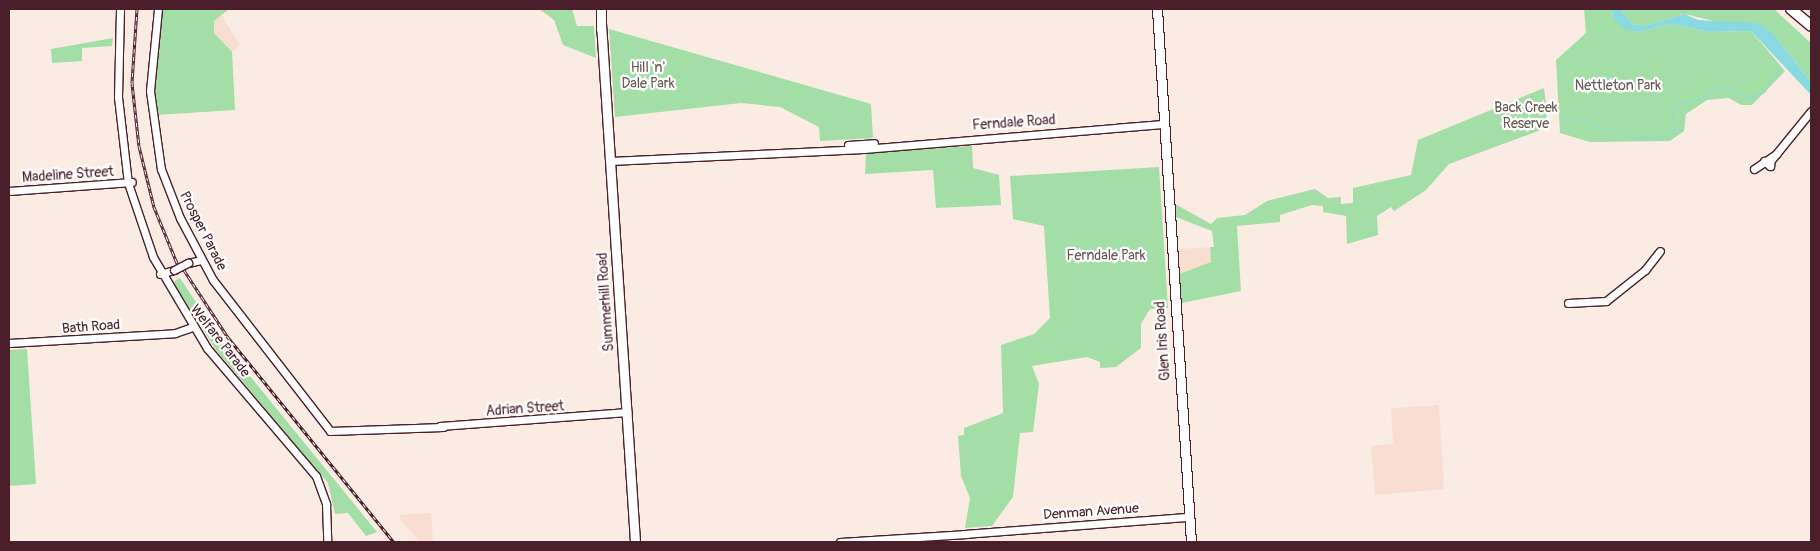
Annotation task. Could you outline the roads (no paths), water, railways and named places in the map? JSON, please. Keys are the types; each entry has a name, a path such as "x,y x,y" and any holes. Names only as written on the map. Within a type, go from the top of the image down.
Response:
{"highway":[{"path":"1792,9 1811,26"}],"main road":[{"name":"Summerhill Road","path":"600,9 636,542"},
{"name":"Glen Iris Road","path":"1157,9 1190,542"},
{"name":"Glen Iris Road","path":"1185,454 1190,501 1188,520"}],"street":[{"name":"Welfare Parade","path":"120,9 118,97 130,182 161,277 194,329 319,481 330,541"},
{"name":"Prosper Parade","path":"158,9 150,91 154,138 173,203 199,257 327,429"},
{"path":"1768,161 1784,147 1811,112"},
{"name":"Ferndale Road","path":"610,164 840,147 1163,127"},
{"name":"Madeline Street","path":"9,191 130,182"},
{"path":"1568,303 1606,301 1645,270 1660,252"},
{"path":"161,277 199,257"},
{"name":"Bath Road","path":"9,343 175,333 194,329"},
{"name":"Adrian Street","path":"327,429 345,433 627,415"},
{"name":"Denman Avenue","path":"840,542 1188,520"}],"water":[{"path":"1612,9 1620,9 1632,24 1645,26 1685,14 1698,20 1759,23 1775,36 1811,82 1811,95 1751,31 1710,32 1670,24 1639,32 1624,29 1613,18"}],"waterway":[{"path":"1561,118 1573,117 1627,137 1656,138 1675,129 1671,110 1677,104 1703,98 1721,86 1748,97 1764,92 1781,67"}],"railway":[{"path":"137,9 132,83 139,146 154,207 177,263"},
{"path":"184,270 227,336 394,542"}],"park label":[{"name":"Hill 'n' Dale Park","path":"648,76"},
{"name":"Nettleton Park","path":"1618,86"},
{"name":"Back Creek Reserve","path":"1526,116"},
{"name":"Ferndale Park","path":"1106,256"}]}
